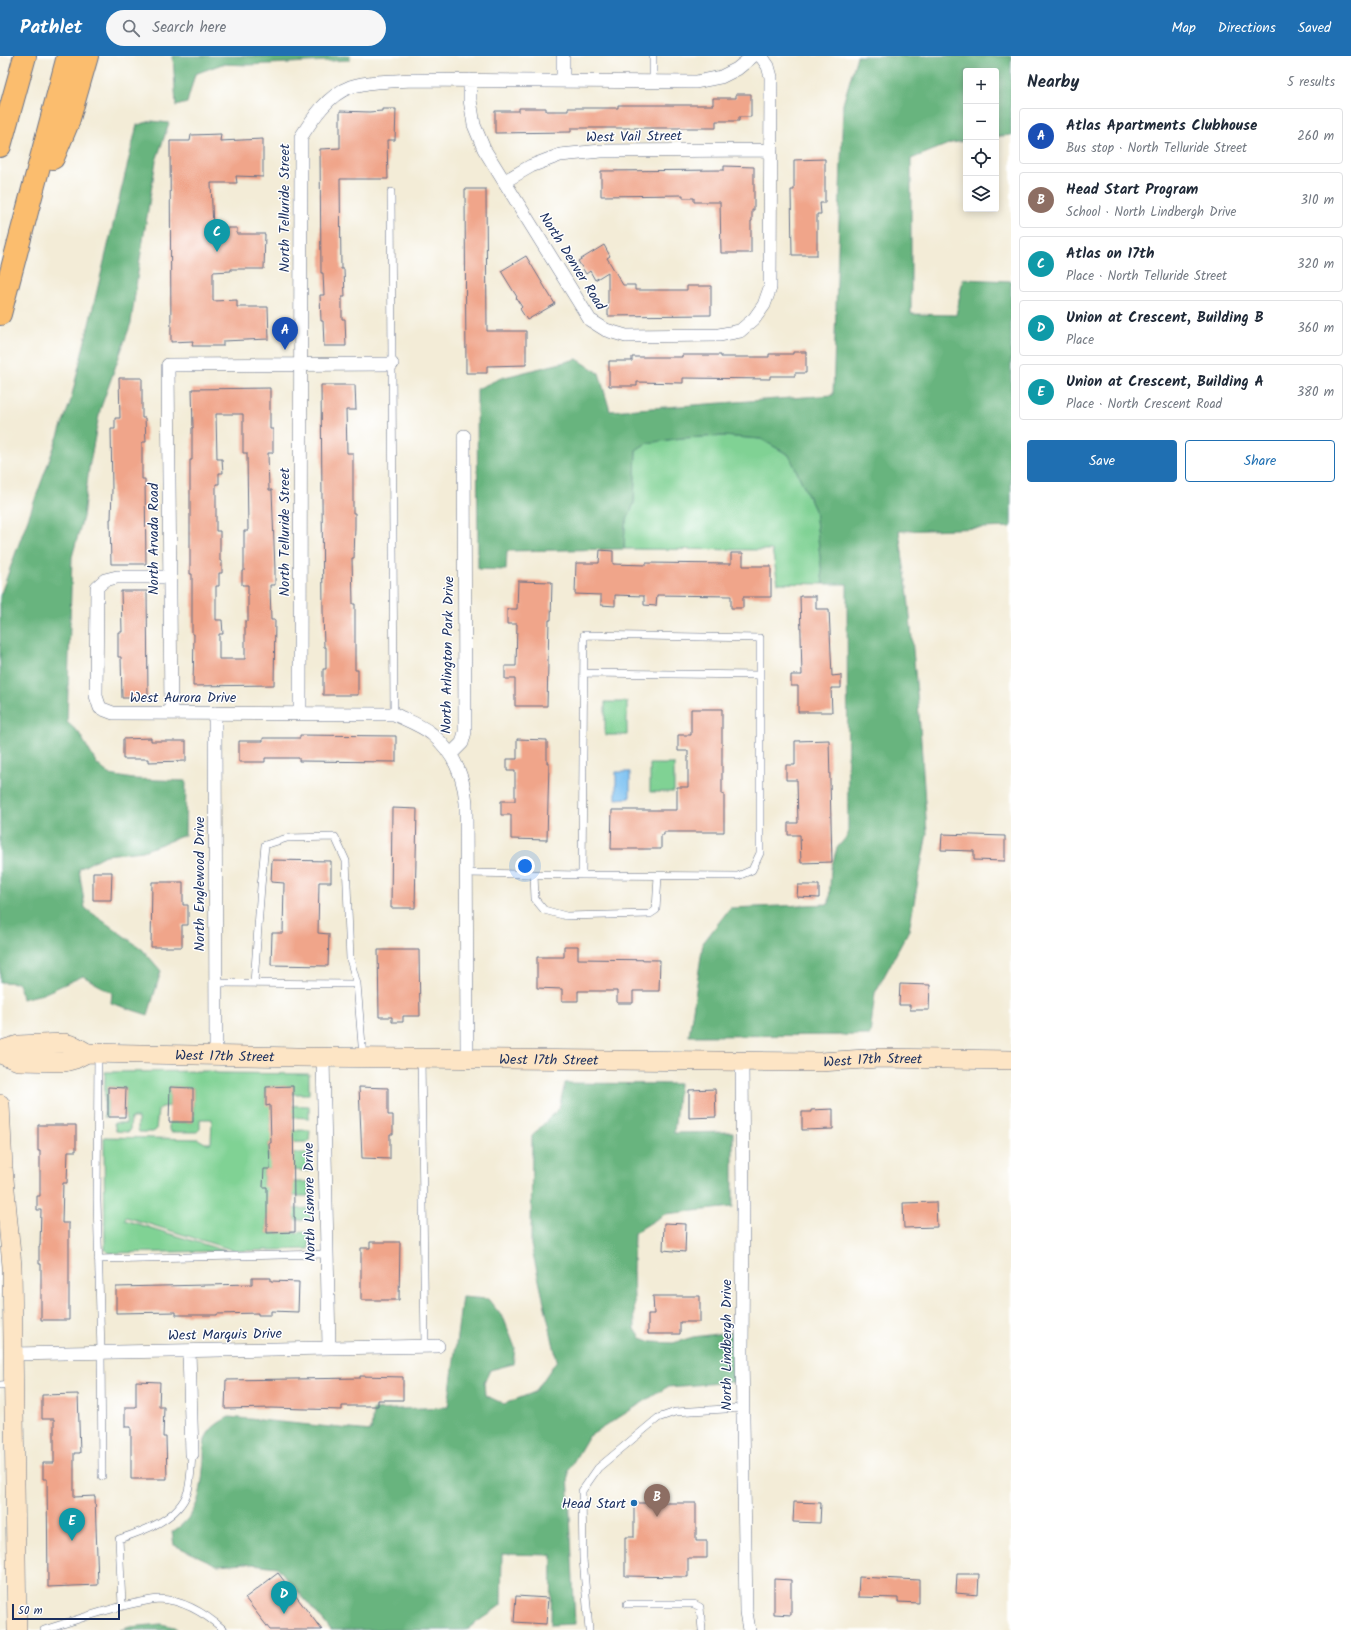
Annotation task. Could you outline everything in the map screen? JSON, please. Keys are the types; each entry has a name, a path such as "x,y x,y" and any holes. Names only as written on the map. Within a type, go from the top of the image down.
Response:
{"highway":[{"path":"0,146 25,56"},
{"path":"0,314 68,56"},
{"path":"21,239 68,122 87,56"}],"main road":[{"name":"West 17th Street","path":"0,1054 18,1061 58,1062 70,1061 92,1053 821,1062 879,1058 1011,1060"},
{"path":"0,1104 4,1191 12,1266 14,1354 7,1384 17,1630"}],"street":[{"path":"563,56 563,81"},
{"name":"North Telluride Street","path":"300,714 299,365 301,137 314,117 331,99 349,88 370,83 412,80 696,82 721,77 737,68 753,56"},
{"name":"North Denver Road","path":"470,80 470,100 474,125 484,149 590,320 606,330 626,336 718,335 740,331 754,319 764,305 770,288 771,77 768,66 761,56"},
{"name":"West Vail Street","path":"505,181 531,166 560,155 601,151 771,150"},
{"path":"299,365 392,364"},
{"name":"North Arvada Road","path":"171,713 168,365 299,365"},
{"name":"North Arlington Park Drive","path":"464,436 465,732 462,743 450,754 463,778 466,790 467,1058"},
{"name":"West Aurora Drive","path":"170,577 117,577 104,580 97,587 96,696 100,708 113,713 394,714 432,734 450,754"},
{"name":"North Englewood Drive","path":"215,713 216,1055"},
{"name":"North Lismore Drive","path":"323,1057 329,1347"},
{"name":"North Lindbergh Drive","path":"742,1061 742,1408 746,1612 748,1630"},
{"name":"West Marquis Drive","path":"14,1354 431,1346"},
{"path":"189,1350 192,1454"}],"lane":[{"path":"653,56 653,82"},
{"path":"391,192 394,714"},
{"path":"466,873 582,875 658,876 738,876 752,870 760,852 760,638 584,635 582,875"},
{"path":"584,673 760,675"},
{"path":"254,984 265,845 287,838 335,837 346,861 350,959 357,984 363,1057"},
{"path":"534,874 535,899 544,910 566,916 650,914 656,910 658,876"},
{"path":"215,983 357,984"},
{"path":"92,1053 101,1352 102,1476"},
{"path":"421,1058 431,1346"},
{"path":"98,1259 326,1254"},
{"path":"589,1630 583,1559 582,1491 598,1468 658,1418 675,1412 742,1408"},
{"path":"122,1605 120,1539 161,1522 180,1504 187,1492 191,1473 192,1454"},
{"path":"44,1630 122,1605 159,1599 178,1602 196,1610 224,1630"},
{"path":"626,1604 694,1604 700,1607 702,1630"}],"green space":[{"path":"173,56 349,56 350,60 248,65 222,64 195,74 187,103 176,106"},
{"path":"857,56 1011,56 1011,135 999,137 999,68 963,68 963,141 951,143 911,159 911,314 956,315 963,279 1011,281 1011,527 899,531 908,595 920,726 927,833 909,930 875,993 870,1035 689,1036 703,943 730,908 829,904 831,868 837,848 848,835 847,584 823,584 815,510 789,455 761,439 723,436 682,438 647,443 636,450 634,503 625,525 624,549 507,551 506,570 478,569 477,389 501,378 577,359 599,373 610,411 833,395 843,104"},
{"path":"152,121 169,123 156,161 131,323 100,410 89,468 83,517 72,557 67,722 79,733 97,764 110,775 133,779 186,781 185,835 143,851 105,855 79,869 85,908 142,949 161,971 148,1015 111,1003 112,993 83,976 43,994 22,999 19,983 0,982 0,596 70,403 137,125"},
{"path":"723,436 761,439 789,455 815,510 823,584 778,583 772,550 624,549 625,525 634,503 636,450 647,443 682,438"},
{"path":"605,702 627,702 627,735 605,735"},
{"path":"650,764 674,764 674,792 650,792"},
{"path":"210,1071 218,1073 309,1074 309,1094 293,1094 293,1086 266,1087 266,1105 309,1106 309,1118 270,1116 271,1131 310,1130 309,1142 269,1143 269,1158 293,1158 293,1153 309,1153 310,1171 264,1169 263,1186 293,1182 310,1182 309,1196 293,1196 293,1209 310,1208 310,1220 295,1220 295,1217 267,1218 267,1233 310,1232 309,1249 236,1251 126,1217 125,1220 226,1251 108,1253 105,1249 104,1137 198,1139 205,1143 211,1143 212,1119 200,1119 200,1129 197,1132 171,1132 169,1130 169,1122 193,1122 193,1088 170,1087 170,1106 162,1107 158,1110 156,1130 153,1132 139,1132 138,1118 131,1118 130,1129 128,1132 116,1131 114,1123 127,1123 125,1117 126,1088 108,1087 108,1117 104,1117 105,1072"},
{"path":"565,1083 679,1084 674,1133 733,1132 733,1207 665,1214 634,1233 633,1270 635,1329 641,1338 652,1342 673,1343 693,1337 732,1332 734,1382 667,1387 588,1437 568,1471 575,1624 551,1625 552,1555 502,1554 501,1605 466,1630 331,1630 277,1567 245,1563 217,1565 174,1545 172,1532 182,1525 189,1517 198,1500 202,1481 206,1436 214,1426 221,1421 229,1417 371,1431 373,1410 448,1407 462,1297 488,1299 504,1319 515,1348 513,1364 490,1370 484,1383 485,1395 504,1404 535,1392 557,1360 531,1245 532,1136 559,1108"},
{"path":"161,1624 174,1627 178,1630 120,1630 130,1627"}],"water":[{"path":"616,772 630,772 630,798 616,799"}],"building":[{"path":"736,94 751,94 751,117 739,117 739,121 716,121 716,128 571,128 571,132 495,133 495,111 519,111 519,108 546,108 546,111 568,111 568,108 618,108 618,105 713,105 713,98 736,98"},
{"path":"382,109 396,109 395,140 387,140 388,179 340,179 341,269 344,269 345,297 342,297 342,319 345,319 346,346 324,346 320,295 324,295 323,273 321,273 320,149 340,148 340,111 369,112 382,111"},
{"path":"221,134 220,141 263,139 263,177 236,176 237,183 211,183 213,228 237,228 237,234 265,234 264,269 231,269 231,271 213,272 213,301 237,300 237,307 268,307 269,339 223,341 223,346 192,346 193,341 171,342 170,141 190,141 191,135"},
{"path":"825,159 825,203 820,203 821,214 817,214 817,255 792,255 791,190 794,190 794,160"},
{"path":"724,166 754,167 754,210 752,210 751,221 751,253 721,253 720,202 694,202 694,198 683,198 683,195 601,196 601,171 724,170"},
{"path":"465,189 486,189 487,331 526,331 526,365 487,366 487,373 466,373"},
{"path":"604,245 610,256 607,258 623,285 635,285 635,290 687,290 687,286 711,286 711,315 608,316 608,272 595,280 590,271 586,274 578,261"},
{"path":"526,256 555,304 527,320 520,309 522,307 516,298 517,297 501,271"},
{"path":"793,352 806,352 806,373 795,373 795,376 770,376 770,379 683,378 683,383 637,382 637,386 609,386 609,361 632,361 632,357 682,357 682,355 769,357 769,354 793,354"},
{"path":"119,378 142,378 142,418 145,418 146,442 142,442 142,479 145,479 146,564 111,564 111,429 115,429 115,418 120,418"},
{"path":"321,385 355,385 356,410 346,410 347,453 353,453 353,513 355,513 355,526 354,558 352,558 353,604 355,604 355,670 358,670 358,695 323,695 323,669 326,669 326,647 324,647 323,611"},
{"path":"270,388 270,429 273,429 273,453 268,453 269,490 272,490 275,570 275,585 270,585 271,620 275,620 274,685 193,686 194,634 192,634 192,574 190,574 190,460 192,460 193,428 192,389","holes":["216,414 243,414 243,453 247,453 248,531 244,531 244,571 242,571 242,585 248,585 248,621 245,621 245,659 219,659 219,634 223,634 222,620 216,620 216,586 219,586 219,573 222,573 222,561 220,561 220,531 216,531 216,484 219,484 219,473 223,473 222,459 217,459"]},
{"path":"600,550 613,551 613,564 646,565 646,563 731,564 731,553 743,553 743,566 771,566 771,597 743,597 743,608 731,608 731,596 657,595 656,606 644,605 644,596 615,595 615,606 601,605 601,595 575,594 576,563 599,563"},
{"path":"518,581 552,582 551,620 549,620 547,706 515,706 515,679 505,679 505,666 516,666 517,624 507,624 507,609 517,609"},
{"path":"121,591 147,591 148,698 122,698 121,657 118,657 118,632 122,632"},
{"path":"800,596 816,596 816,609 829,609 832,676 841,675 841,688 831,688 832,712 798,712 798,686 791,686 791,675 802,675"},
{"path":"691,709 722,709 722,794 724,794 724,832 664,832 664,835 661,835 661,849 611,849 612,810 677,810 677,787 688,787 688,751 678,751 678,735 691,735"},
{"path":"300,735 396,736 396,762 299,761 299,758 265,758 265,762 239,762 239,741 263,741 263,738 300,738"},
{"path":"151,738 151,741 186,741 186,761 148,762 148,759 123,759 123,739"},
{"path":"517,739 547,740 547,763 549,763 547,840 511,839 511,815 501,815 501,801 515,801 515,771 507,771 507,759 517,759"},
{"path":"829,740 832,862 801,863 800,835 788,835 788,823 798,823 797,780 786,780 786,765 795,765 795,741"},
{"path":"392,808 417,809 415,908 391,908"},
{"path":"942,834 1005,836 1005,861 974,860 974,851 941,850"},
{"path":"272,860 331,861 331,882 319,882 318,933 329,934 328,966 271,965 272,933 283,933 284,883 271,882"},
{"path":"93,872 112,872 111,900 93,900"},
{"path":"152,882 183,882 183,905 188,905 188,925 182,925 182,947 151,947"},
{"path":"798,885 819,885 819,898 797,897"},
{"path":"564,946 578,946 578,959 660,960 659,991 633,991 633,1003 617,1003 617,991 578,991 578,1001 562,1001 562,989 537,988 537,957 564,957"},
{"path":"378,950 419,950 420,1016 403,1016 403,1022 392,1022 392,1017 379,1017"},
{"path":"900,984 930,985 929,1010 910,1010 910,1005 899,1005"},
{"path":"293,1086 295,1232 267,1233 267,1187 263,1187 264,1169 270,1169 269,1143 271,1143 270,1105 266,1106 266,1087"},
{"path":"108,1087 126,1088 125,1117 108,1117"},
{"path":"170,1087 193,1088 193,1122 169,1122"},
{"path":"359,1087 388,1088 388,1115 393,1115 393,1134 390,1134 390,1159 362,1158"},
{"path":"715,1089 716,1117 689,1118 689,1090"},
{"path":"833,1109 833,1129 802,1130 802,1112"},
{"path":"38,1125 76,1125 76,1151 68,1151 67,1183 63,1183 62,1223 69,1223 69,1320 41,1320 41,1264 39,1264 39,1246 41,1210 37,1210 37,1196 40,1196 40,1151 38,1151"},
{"path":"936,1202 937,1227 904,1228 903,1203"},
{"path":"664,1223 686,1224 685,1252 663,1250"},
{"path":"370,1242 400,1242 399,1300 361,1300 361,1248 370,1248"},
{"path":"252,1278 271,1278 271,1281 299,1282 298,1312 271,1311 271,1315 258,1315 258,1313 176,1315 176,1312 116,1313 116,1287 252,1284"},
{"path":"653,1296 700,1296 700,1322 680,1322 680,1334 648,1334 648,1314 654,1314"},
{"path":"360,1376 403,1377 403,1400 378,1400 378,1406 342,1406 342,1410 271,1408 225,1409 226,1380 360,1378"},
{"path":"136,1381 160,1382 159,1407 164,1407 163,1437 166,1437 167,1479 131,1479 131,1427 125,1427 125,1407 136,1407"},
{"path":"78,1394 80,1453 74,1453 74,1497 95,1496 98,1585 48,1587 47,1479 43,1479 43,1463 54,1463 54,1419 42,1419 42,1395"},
{"path":"794,1502 821,1503 820,1523 793,1522"},
{"path":"634,1503 696,1503 696,1541 707,1541 707,1558 688,1558 688,1577 625,1576 625,1537 634,1537"},
{"path":"278,1573 322,1630 270,1630 245,1598"},
{"path":"957,1574 979,1574 978,1595 956,1593"},
{"path":"859,1577 919,1580 919,1603 898,1602 898,1598 858,1597"},
{"path":"774,1579 791,1580 791,1615 774,1614"},
{"path":"516,1596 548,1598 546,1624 514,1622"}],"place":[{"name":"Atlas on 17th","path":"217,252"},
{"name":"Atlas Apartments Clubhouse","path":"285,350"},
{"name":"Head Start","path":"634,1503"},
{"name":"Head Start Program","path":"657,1517"},
{"name":"Union at Crescent, Building A","path":"72,1541"},
{"name":"Union at Crescent, Building B","path":"284,1614"}]}
